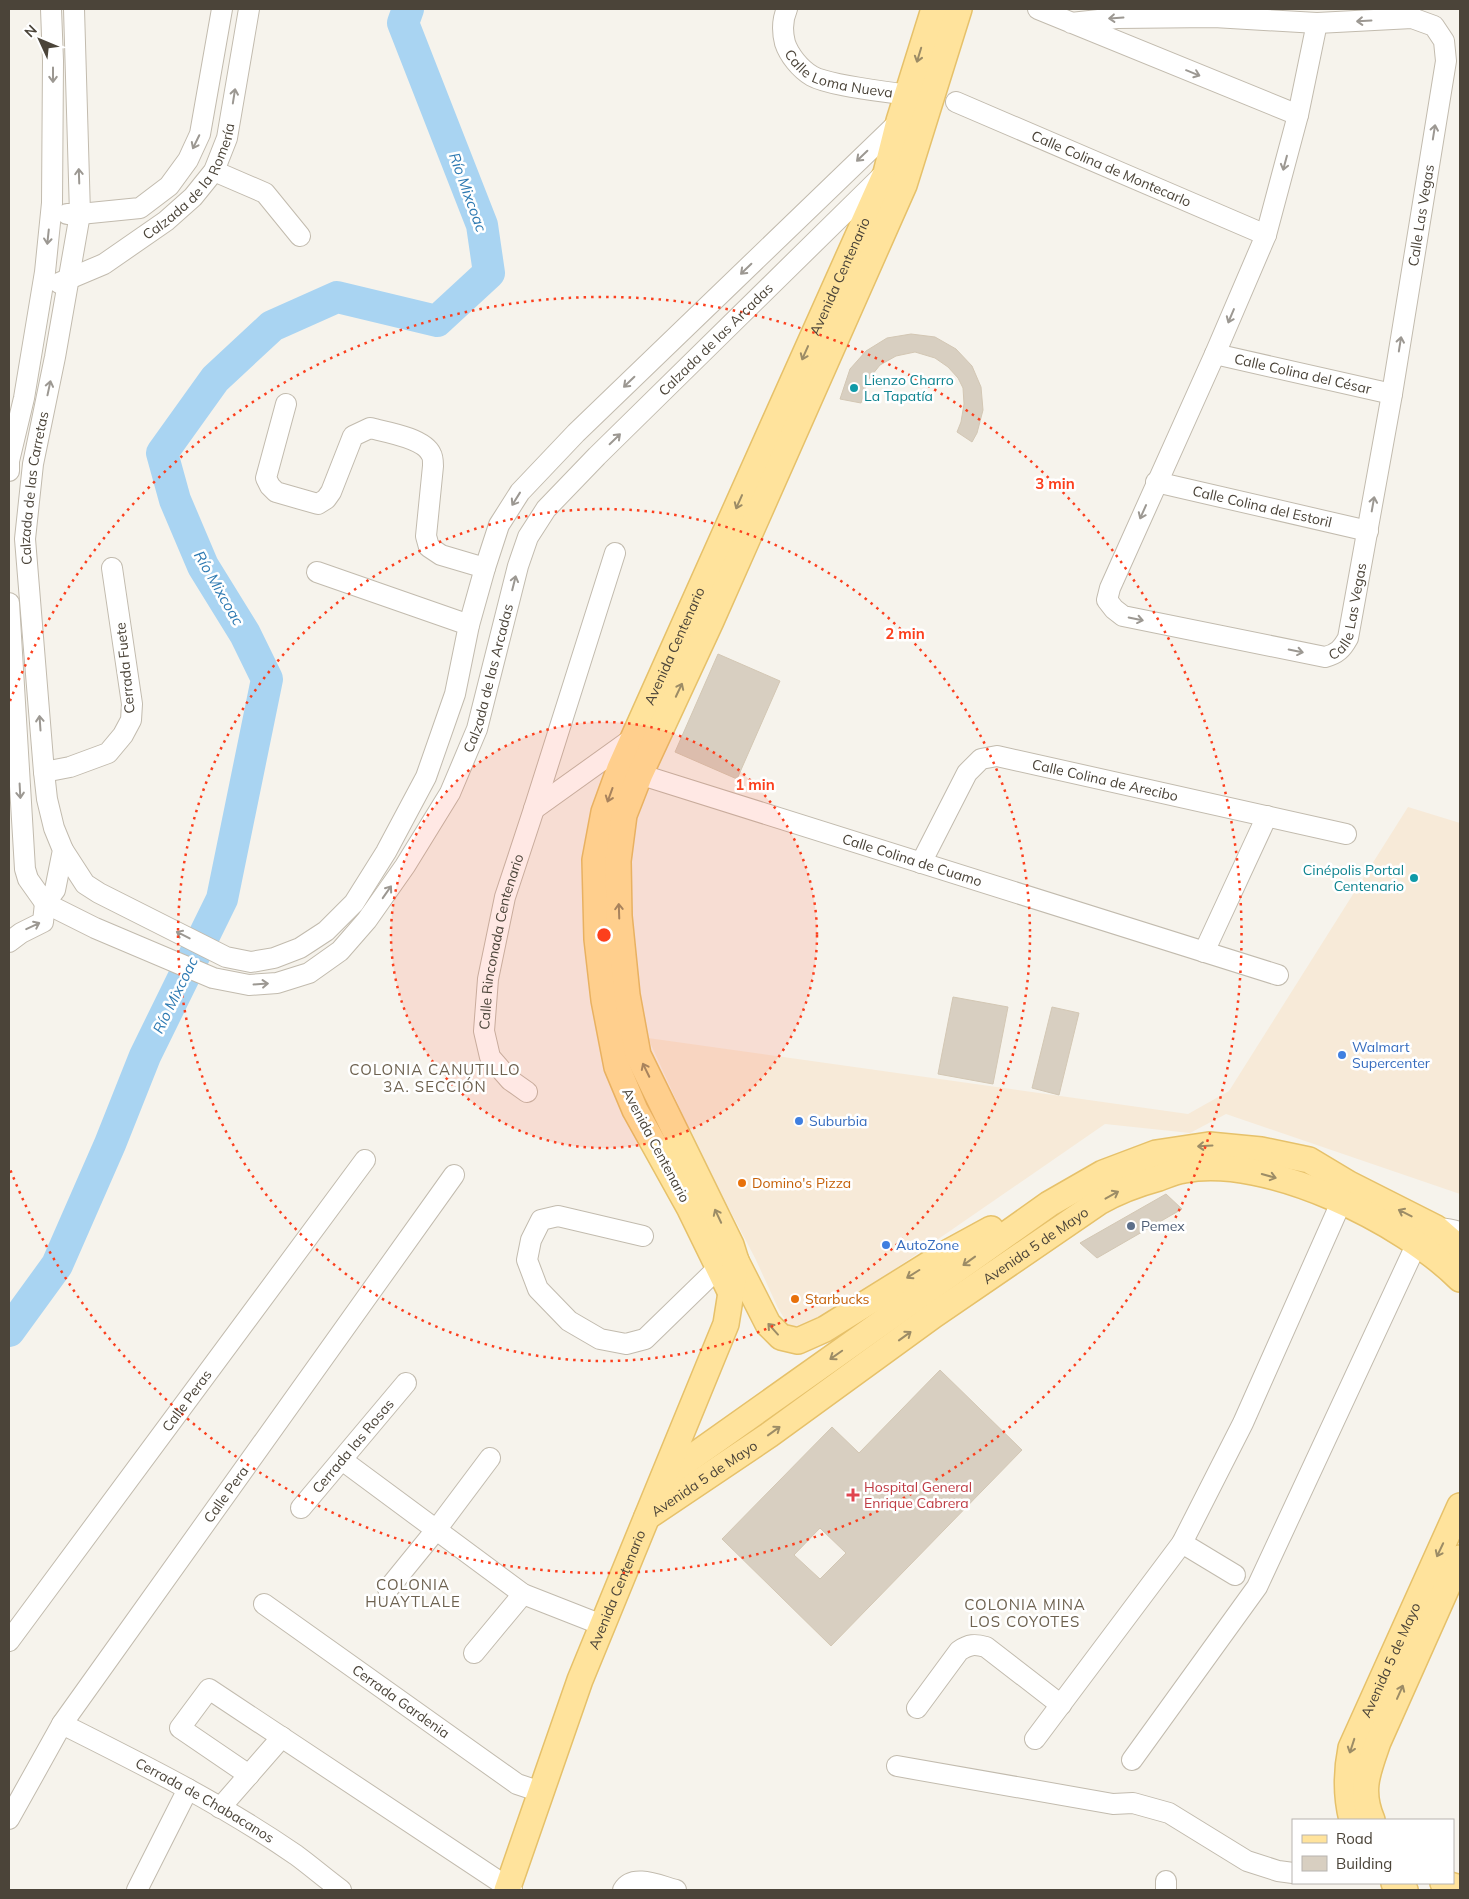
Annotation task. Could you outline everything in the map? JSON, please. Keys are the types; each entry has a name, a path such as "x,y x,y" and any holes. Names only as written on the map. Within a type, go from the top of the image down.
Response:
{"main road":[{"name":"Avenida Centenario","path":"630,771 634,737 886,172 899,121 934,9"},
{"name":"Avenida Centenario","path":"509,1889 580,1680 726,1324 730,1291 727,1264 708,1242 635,1110 618,1067 604,1000 598,939 595,860 604,812 664,722 711,621 880,240 904,185 959,9"},
{"name":"Avenida 5 de Mayo","path":"664,1477 1049,1204 1097,1176 1118,1166 1156,1153 1182,1159 1202,1168 1246,1170 1282,1180 1346,1193 1426,1236 1460,1249"},
{"name":"Avenida 5 de Mayo","path":"647,1517 769,1435 934,1314 1099,1202 1118,1191 1140,1183 1182,1159"},
{"path":"727,1264 768,1324 781,1337 798,1341 825,1329 946,1254 996,1226 1049,1204"},
{"name":"Avenida 5 de Mayo","path":"1426,1236 1435,1256 1460,1280"},
{"name":"Avenida 5 de Mayo","path":"1372,1819 1366,1805 1365,1792 1369,1766 1434,1588 1460,1506"},
{"name":"Avenida 5 de Mayo","path":"1352,1819 1347,1772 1351,1748 1434,1588 1460,1558"},
{"path":"1446,1884 1460,1888"}],"street":[{"name":"Calzada de las Carretas","path":"9,471 24,398 43,285 52,203 53,61 51,9"},
{"name":"Calzada de las Carretas","path":"63,850 54,828 47,799 25,539 33,464 55,358 80,214 74,9"},
{"name":"Calzada de la Romería","path":"52,203 65,214 140,208 169,186 188,160 200,134 222,9"},
{"name":"Calzada de la Romería","path":"43,285 56,284 104,264 166,221 193,196 214,171 227,138 249,9"},
{"name":"Calle Loma Nueva","path":"787,9 784,16 783,34 788,50 800,67 812,76 825,81 907,95"},
{"name":"Calle Las Vegas","path":"1038,9 1298,115"},
{"name":"Calle Las Vegas","path":"1071,22 1117,18 1214,17 1317,23 1412,18 1434,26 1444,41 1446,61 1392,394 1348,638 1342,649 1334,655 1325,658 1123,616 1114,609 1108,600 1110,588 1266,235 1298,115 1317,23"},
{"name":"Calle Colina de Montecarlo","path":"956,102 1266,235"},
{"name":"Calzada de las Arcadas","path":"63,850 85,884 99,893 226,957 251,962 274,958 300,948 326,930 354,903 386,852 426,777 454,694 469,625 499,525 520,492 576,433 899,121 929,107"},
{"name":"Calzada de las Arcadas","path":"23,843 25,873 45,903 95,928 213,978 249,985 277,983 309,972 340,951 367,920 406,866 450,792 477,729 518,566 528,538 546,509 597,456 917,142"},
{"path":"214,171 265,193 300,236"},
{"name":"Calle Colina del César","path":"1215,354 1392,394"},
{"path":"286,404 266,478 276,492 318,504 326,500 354,436 370,428 416,441 425,445 432,454 433,466 426,536 429,546 441,555 485,568"},
{"path":"576,433 597,456"},
{"name":"Calle Colina del Estoril","path":"1156,482 1368,531"},
{"name":"Calle Rinconada Centenario","path":"527,1092 510,1080 490,1057 484,1031 488,979 505,897 615,553"},
{"name":"Cerrada Fuete","path":"44,772 70,767 108,753 123,735 130,720 132,704 112,568"},
{"path":"317,572 469,625"},
{"path":"9,603 23,843 9,871"},
{"path":"534,809 634,737 664,722"},
{"name":"Calle Colina de Arecibo","path":"920,862 967,773 981,759 997,756 1346,834"},
{"name":"Calle Colina de Cuamo","path":"630,771 1278,975"},
{"path":"1204,952 1267,816"},
{"path":"9,942 21,932 43,922 45,903 55,890 63,850"},
{"name":"Calle Peras","path":"9,1641 365,1160"},
{"name":"Calle Pera","path":"9,1819 62,1724 454,1175"},
{"path":"1035,1739 1182,1543 1243,1423 1346,1193"},
{"path":"642,1236 558,1216 541,1220 531,1240 527,1260 538,1289 568,1321 600,1339 626,1344 644,1339 727,1264"},
{"path":"1132,1760 1257,1587 1426,1236 1447,1228 1460,1232"},
{"name":"Cerrada las Rosas","path":"301,1508 406,1383"},
{"path":"388,1589 436,1530 490,1458"},
{"path":"342,1460 523,1594 580,1618 602,1625"},
{"path":"1182,1543 1235,1574"},
{"path":"474,1653 523,1594"},
{"name":"Cerrada Gardenia","path":"264,1604 517,1784 541,1792"},
{"path":"917,1708 959,1651 967,1645 986,1647 1060,1705"},
{"path":"249,1775 180,1728 210,1689 509,1889"},
{"name":"Cerrada de Chabacanos","path":"62,1724 188,1789 220,1808 296,1855 341,1890"},
{"path":"220,1808 282,1737"},
{"path":"897,1766 1113,1804 1133,1803 1169,1813 1248,1861 1278,1871 1292,1873"},
{"path":"137,1890 188,1789"},
{"path":"622,1890 631,1882 638,1881 676,1890"}],"shaded area":[{"path":"1408,807 1460,823 1460,1194 1226,1114 1190,1133 1105,1124 812,1324 801,1330 789,1326 778,1308 755,1258 702,1157 648,1038 1188,1114 1229,1091"}],"building":[{"name":"Lienzo Charro La Tapatía","path":"911,334 935,337 956,349 972,366 981,387 983,410 977,433 972,442 957,432 964,404 963,388 958,378 948,367 935,358 915,352 896,356 880,365 868,380 861,403 840,399 850,369 866,351 887,338"},
{"path":"718,654 780,681 737,779 675,752"},
{"path":"953,997 1008,1007 993,1084 938,1074"},
{"path":"1052,1007 1079,1013 1059,1095 1032,1088"},
{"name":"Pemex","path":"1166,1194 1182,1209 1097,1258 1080,1243"},
{"name":"Hospital General Enrique Cabrera","path":"940,1370 1022,1450 831,1646 722,1539 832,1427 859,1453","holes":["820,1528 846,1553 820,1579 794,1555"]}],"waterway":[{"name":"Río Mixcoac","path":"9,1331 57,1265 110,1144 145,1056 222,899 267,679 245,634 203,566 175,500 162,453 215,379 272,326 337,297 437,321 489,273 482,225 403,23 408,9"}],"place":[{"name":"Lienzo Charro La Tapatía","path":"854,388"},
{"name":"Cinépolis Portal Centenario","path":"1414,878"},
{"name":"Walmart Supercenter","path":"1342,1055"},
{"name":"Suburbia","path":"799,1121"},
{"name":"Domino's Pizza","path":"742,1183"},
{"name":"Pemex","path":"1131,1226"},
{"name":"AutoZone","path":"886,1245"},
{"name":"Starbucks","path":"795,1299"},
{"name":"Hospital General Enrique Cabrera","path":"853,1495"}],"district":[{"name":"COLONIA CANUTILLO 3A. SECCIÓN","path":"435,1078"},
{"name":"COLONIA HUAYTLALE","path":"413,1592"},
{"name":"COLONIA MINA LOS COYOTES","path":"1025,1612"}]}
